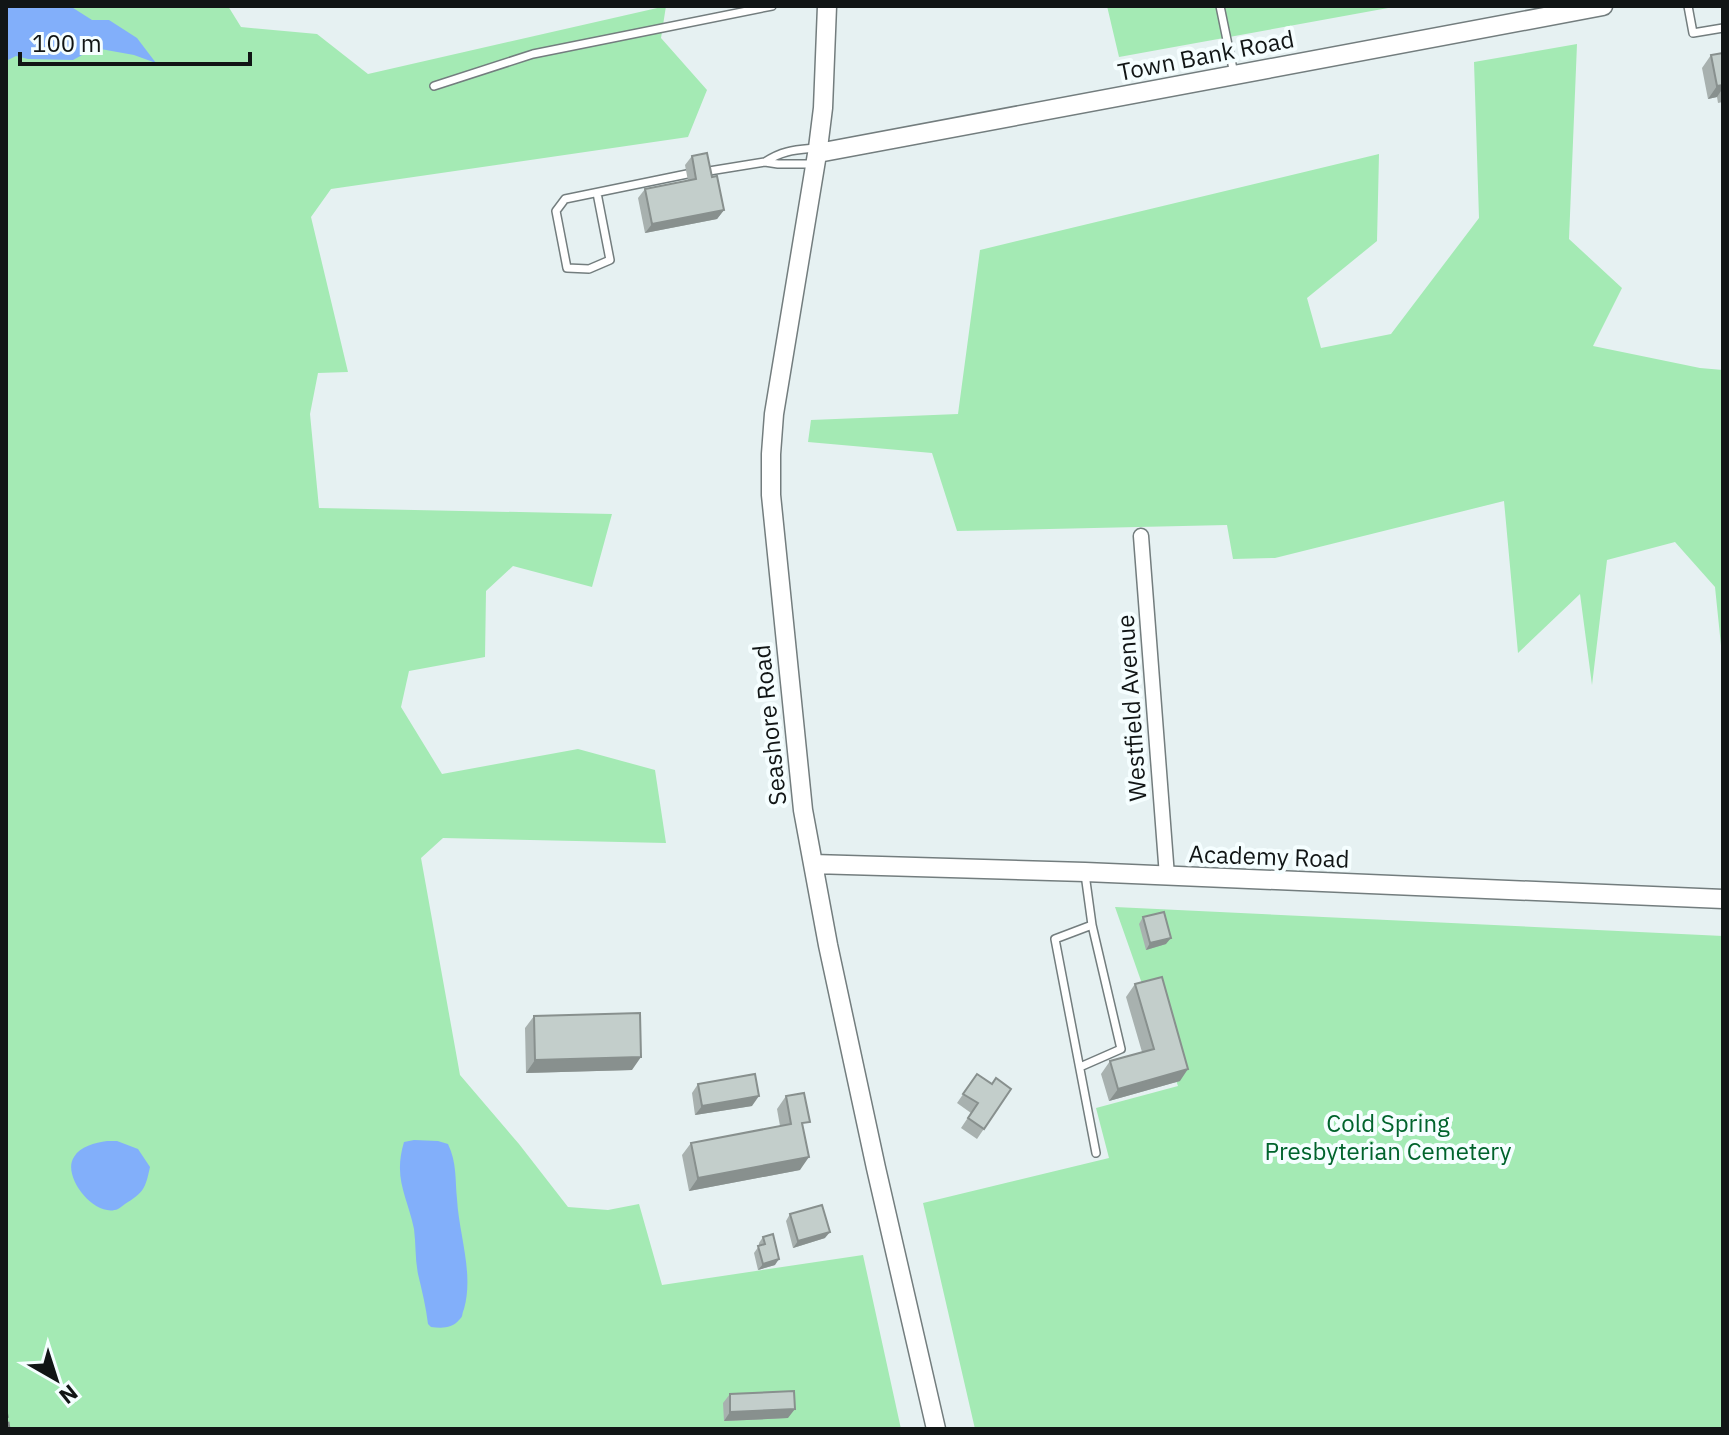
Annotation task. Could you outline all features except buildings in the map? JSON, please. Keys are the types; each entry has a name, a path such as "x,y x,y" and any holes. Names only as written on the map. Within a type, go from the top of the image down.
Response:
{"street":[{"name":"Seashore Road","path":"827,6 823,108 774,414 771,495 801,794 813,864 876,1168 936,1429"},
{"name":"Town Bank Road","path":"817,155 1603,6"},
{"name":"Westfield Avenue","path":"1141,536 1167,876"},
{"name":"Academy Road","path":"813,864 1085,872 1723,899"}],"lane":[{"path":"434,86 533,54 772,6"},
{"path":"1220,6 1234,75"},
{"path":"1688,6 1693,33 1723,28"},
{"path":"765,162 778,153 817,155"},
{"path":"702,172 817,155"},
{"path":"597,193 610,260 589,269 567,268 556,211 565,199 687,174"},
{"path":"1080,1067 1121,1049 1092,925 1085,872"},
{"path":"1092,925 1055,939 1096,1153"}],"path":[{"path":"6,1410 9,1429"}],"green space":[{"path":"6,6 228,6 241,27 317,34 368,74 666,6 661,38 707,90 688,137 331,189 311,217 348,372 318,373 310,414 319,508 612,514 592,587 513,566 486,591 485,657 409,671 401,707 442,774 578,749 655,770 666,843 443,838 421,858 460,1075 568,1207 608,1210 639,1204 662,1285 863,1255 901,1429 6,1429"},
{"path":"1107,6 1399,6 1119,57"},
{"path":"1577,44 1569,239 1622,288 1593,346 1723,370 1723,665 1715,587 1675,542 1607,560 1592,685 1580,594 1518,653 1504,501 1275,558 1233,559 1227,525 957,531 932,453 808,442 811,420 958,414 980,250 1379,154 1377,241 1307,298 1321,348 1391,334 1479,218 1474,62"},
{"name":"Cold Spring Presbyterian Cemetery","path":"1115,907 1723,936 1723,1429 975,1429 923,1203 1109,1158 1096,1108 1178,1086"}],"water":[{"path":"6,6 70,6 92,20 109,20 137,38 156,63 134,55 95,48 73,60 16,56 6,61"},
{"path":"414,1140 448,1144 454,1164 467,1295 462,1316 446,1327 431,1327 428,1324 417,1268 414,1229 400,1177 404,1142"},
{"path":"117,1141 138,1149 150,1167 146,1183 138,1195 118,1209 109,1210 100,1208 82,1194 72,1175 71,1165 80,1150"}]}
